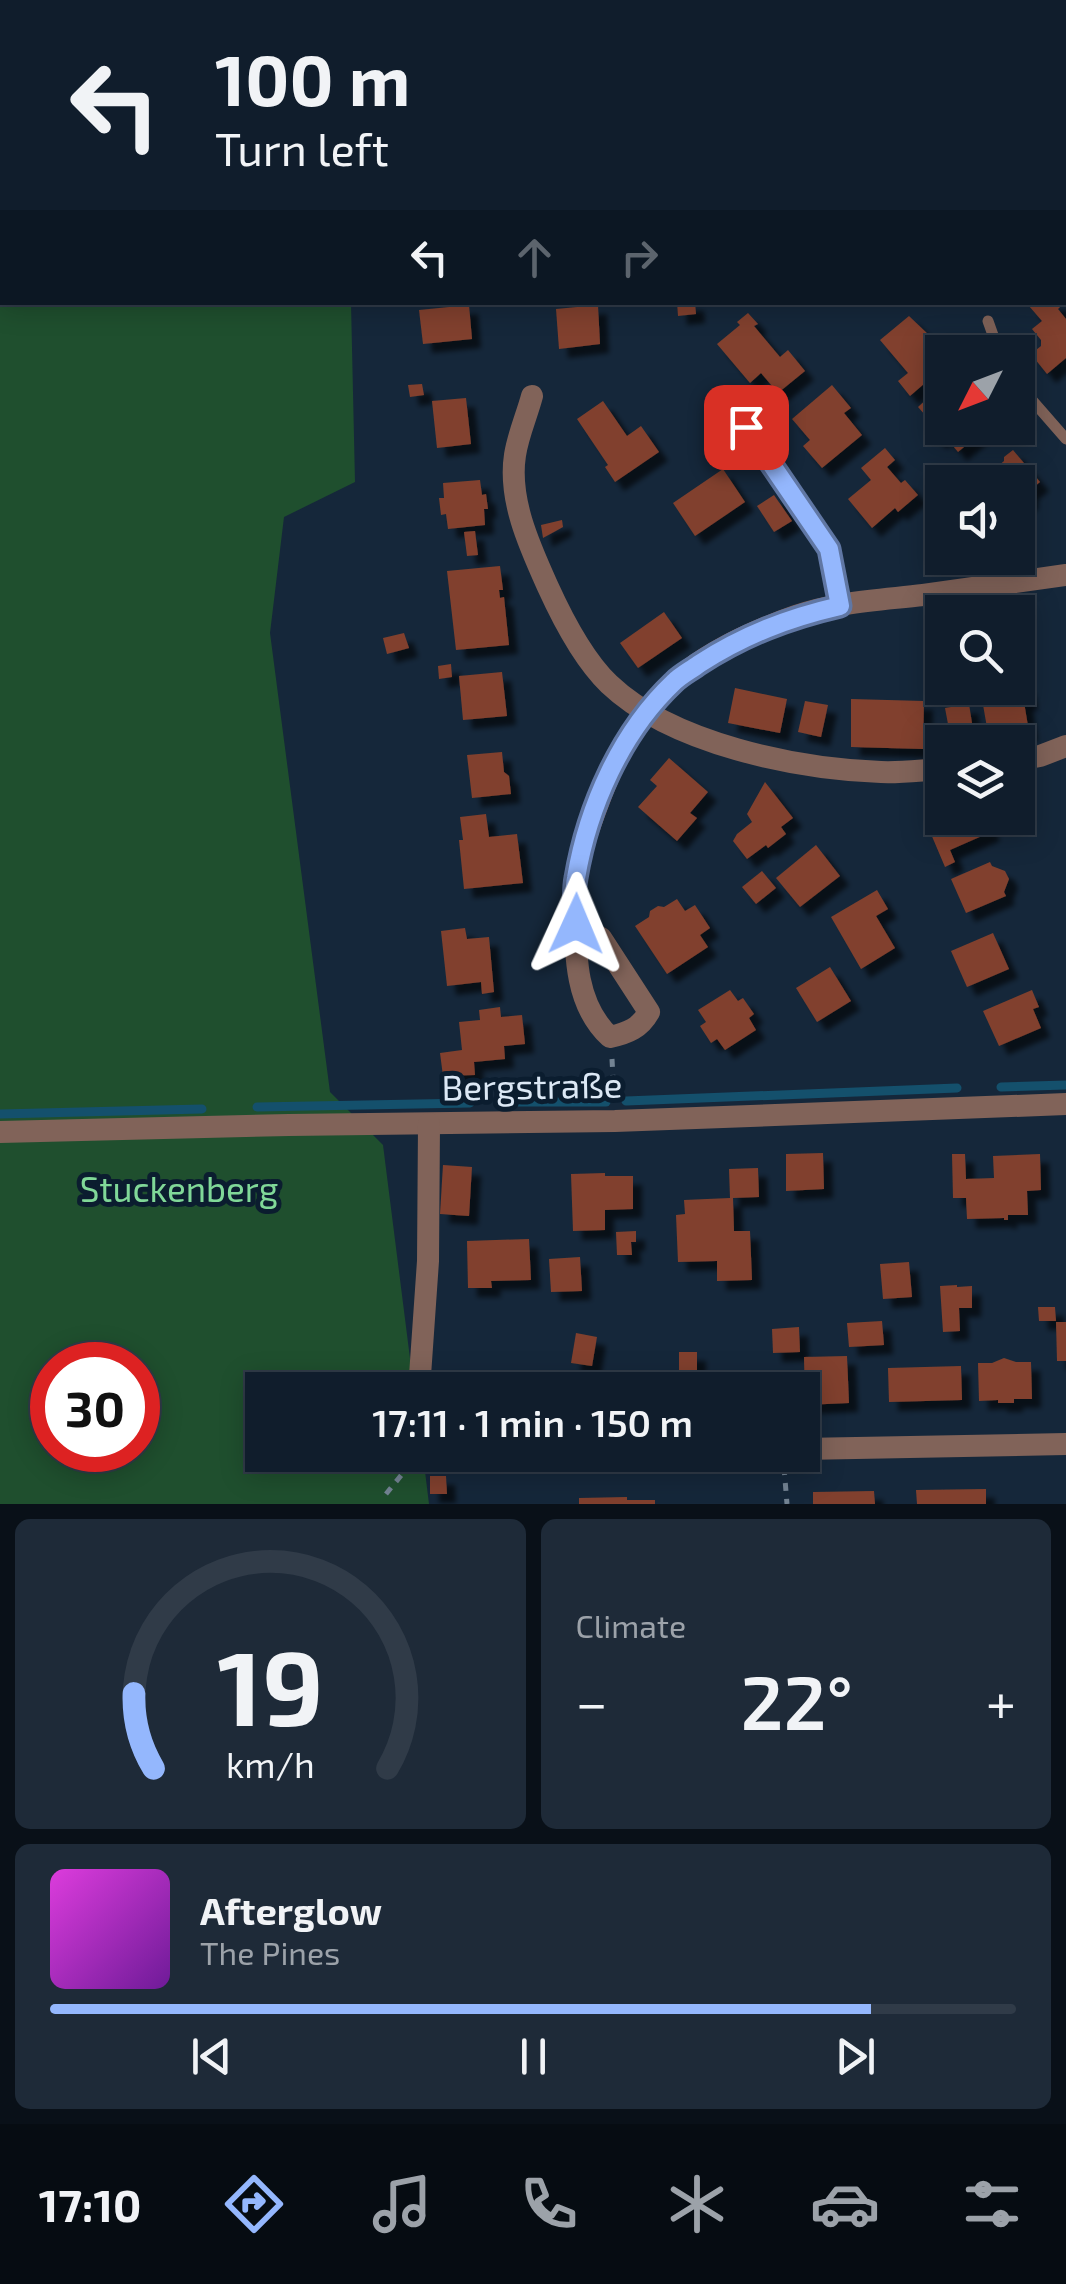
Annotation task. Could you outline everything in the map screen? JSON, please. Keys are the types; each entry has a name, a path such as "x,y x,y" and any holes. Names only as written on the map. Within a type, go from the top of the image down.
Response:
{"street":[{"path":"532,396 515,456 516,501 531,550 556,602 608,683 646,712 704,740 797,763 882,772 925,771"},
{"path":"576,924 601,938 649,1012 643,1023 628,1033 610,1037 599,1026 584,998 576,964 575,881 589,826 610,772 646,712 676,680 730,644 797,616 840,606 1066,576"},
{"path":"1035,757 1066,746"},
{"name":"Bergstraße","path":"0,1132 615,1120 1066,1104"},
{"path":"420,1372 428,1261 429,1124"},
{"path":"820,1449 1066,1444"}],"lane":[{"path":"988,321 993,335"},
{"path":"725,397 829,549 840,606"},
{"path":"1035,403 1066,438"}],"path":[{"path":"784,1472 787,1504"}],"green space":[{"name":"Stuckenberg","path":"0,305 351,305 355,482 284,517 270,633 330,1092 383,1145 412,1372 245,1372 245,1472 425,1472 429,1504 0,1504"}],"building":[{"path":"469,305 472,339 423,344 419,310"},
{"path":"598,305 600,344 559,349 556,309"},
{"path":"677,305 695,305 696,314 678,316"},
{"path":"1030,305 1062,305 1058,309 1066,319 1066,358 1047,374 1035,359 1041,340 1032,329 1042,321"},
{"path":"748,313 780,357 788,350 805,371 778,393 761,373 750,383 717,344"},
{"path":"909,316 929,335 925,335 925,383 910,396 898,381 908,373 880,340"},
{"path":"422,384 424,395 410,397 408,385"},
{"path":"832,385 851,408 844,413 862,435 822,468 803,446 810,440 792,419"},
{"path":"466,398 471,444 437,448 432,401"},
{"path":"603,401 627,436 641,426 659,452 615,482 577,419"},
{"path":"885,448 895,460 887,467 918,495 872,528 848,499 871,480 861,468"},
{"path":"1013,450 1026,465 999,465"},
{"path":"723,469 745,502 695,536 673,503"},
{"path":"480,480 488,509 484,509 485,525 448,529 439,498 444,498 443,483"},
{"path":"774,495 792,521 774,532 757,506"},
{"path":"562,520 563,527 543,538 541,525"},
{"path":"475,531 478,555 467,556 464,532"},
{"path":"500,566 503,590 499,590 500,598 504,597 509,645 456,650 447,571"},
{"path":"664,612 682,638 638,668 620,643"},
{"path":"404,633 409,648 387,654 383,638"},
{"path":"451,664 452,677 439,679 438,666"},
{"path":"502,672 507,716 463,720 459,676"},
{"path":"735,688 787,699 780,733 728,723"},
{"path":"851,699 924,701 923,749 851,747"},
{"path":"805,701 828,705 821,737 798,732"},
{"path":"969,705 972,725 948,725 945,708"},
{"path":"983,705 1024,705 1028,725 987,725"},
{"path":"502,752 511,794 472,798 467,755"},
{"path":"669,758 708,792 690,813 697,818 677,841 638,807 657,786 650,780"},
{"path":"765,782 793,818 781,827 786,834 747,859 733,841 752,822 747,814"},
{"path":"486,814 489,837 517,834 523,883 464,889 460,817"},
{"path":"931,835 984,835 950,850 955,862 945,867"},
{"path":"816,845 840,876 800,907 776,878"},
{"path":"990,862 1005,871 1009,879 1006,896 966,913 951,879"},
{"path":"762,871 776,888 756,904 742,887"},
{"path":"877,890 888,909 876,916 895,948 861,969 831,917"},
{"path":"677,899 685,911 695,905 710,928 700,935 708,947 667,974 635,926 649,917 650,911"},
{"path":"465,928 467,939 489,937 494,992 482,994 481,982 447,986 441,931"},
{"path":"993,933 1009,969 967,987 951,951"},
{"path":"830,967 851,1001 817,1022 796,988"},
{"path":"730,990 738,1001 743,998 754,1014 749,1018 756,1030 725,1050 717,1039 711,1043 700,1026 706,1022 698,1010"},
{"path":"1032,990 1039,1007 1033,1009 1041,1028 999,1046 983,1011"},
{"path":"500,1007 501,1017 522,1015 525,1044 504,1046 505,1059 474,1062 475,1075 443,1076 440,1053 462,1050 459,1022 480,1020 479,1010"},
{"path":"823,1153 824,1189 786,1191 786,1154"},
{"path":"952,1154 965,1154 966,1179 994,1178 993,1156 1040,1154 1041,1190 1027,1191 1028,1215 1008,1215 1008,1220 967,1219 966,1198 953,1198"},
{"path":"443,1165 472,1167 469,1216 440,1214"},
{"path":"758,1168 759,1197 733,1198 734,1231 750,1231 752,1280 717,1281 717,1261 678,1262 676,1215 685,1214 684,1200 730,1198 729,1169"},
{"path":"571,1174 633,1176 633,1209 605,1210 605,1230 573,1231"},
{"path":"636,1231 636,1242 631,1242 632,1255 617,1255 616,1232"},
{"path":"529,1239 531,1280 491,1281 492,1288 468,1288 467,1241"},
{"path":"580,1257 582,1291 551,1292 549,1259"},
{"path":"909,1262 912,1297 883,1299 880,1264"},
{"path":"940,1286 972,1286 972,1308 959,1308 960,1331 943,1332"},
{"path":"1038,1307 1055,1307 1056,1321 1039,1321"},
{"path":"882,1321 884,1345 849,1347 847,1323"},
{"path":"1056,1322 1066,1322 1066,1361 1057,1361"},
{"path":"799,1327 800,1352 773,1353 772,1329"},
{"path":"576,1333 597,1337 592,1366 571,1363"},
{"path":"679,1352 697,1352 697,1372 679,1372"},
{"path":"847,1356 849,1403 820,1404 820,1372 804,1372 804,1357"},
{"path":"1004,1358 1031,1362 1032,1399 1014,1399 1014,1403 979,1401 978,1363"},
{"path":"961,1366 962,1400 889,1402 888,1368"},
{"path":"430,1476 446,1476 447,1494 430,1494"},
{"path":"986,1489 986,1504 917,1504 916,1490"},
{"path":"874,1491 875,1504 813,1504 813,1492"},
{"path":"579,1498 655,1500 655,1504 579,1504"}],"waterway":[{"path":"1001,1087 1066,1085"},
{"path":"626,1101 957,1088"},
{"path":"503,1102 606,1102"},
{"path":"257,1107 470,1103"},
{"path":"0,1114 202,1109"}],"route":[{"path":"576,924 575,881 589,826 610,772 646,712 676,680 730,644 797,616 840,606 829,549 746,427"}]}
